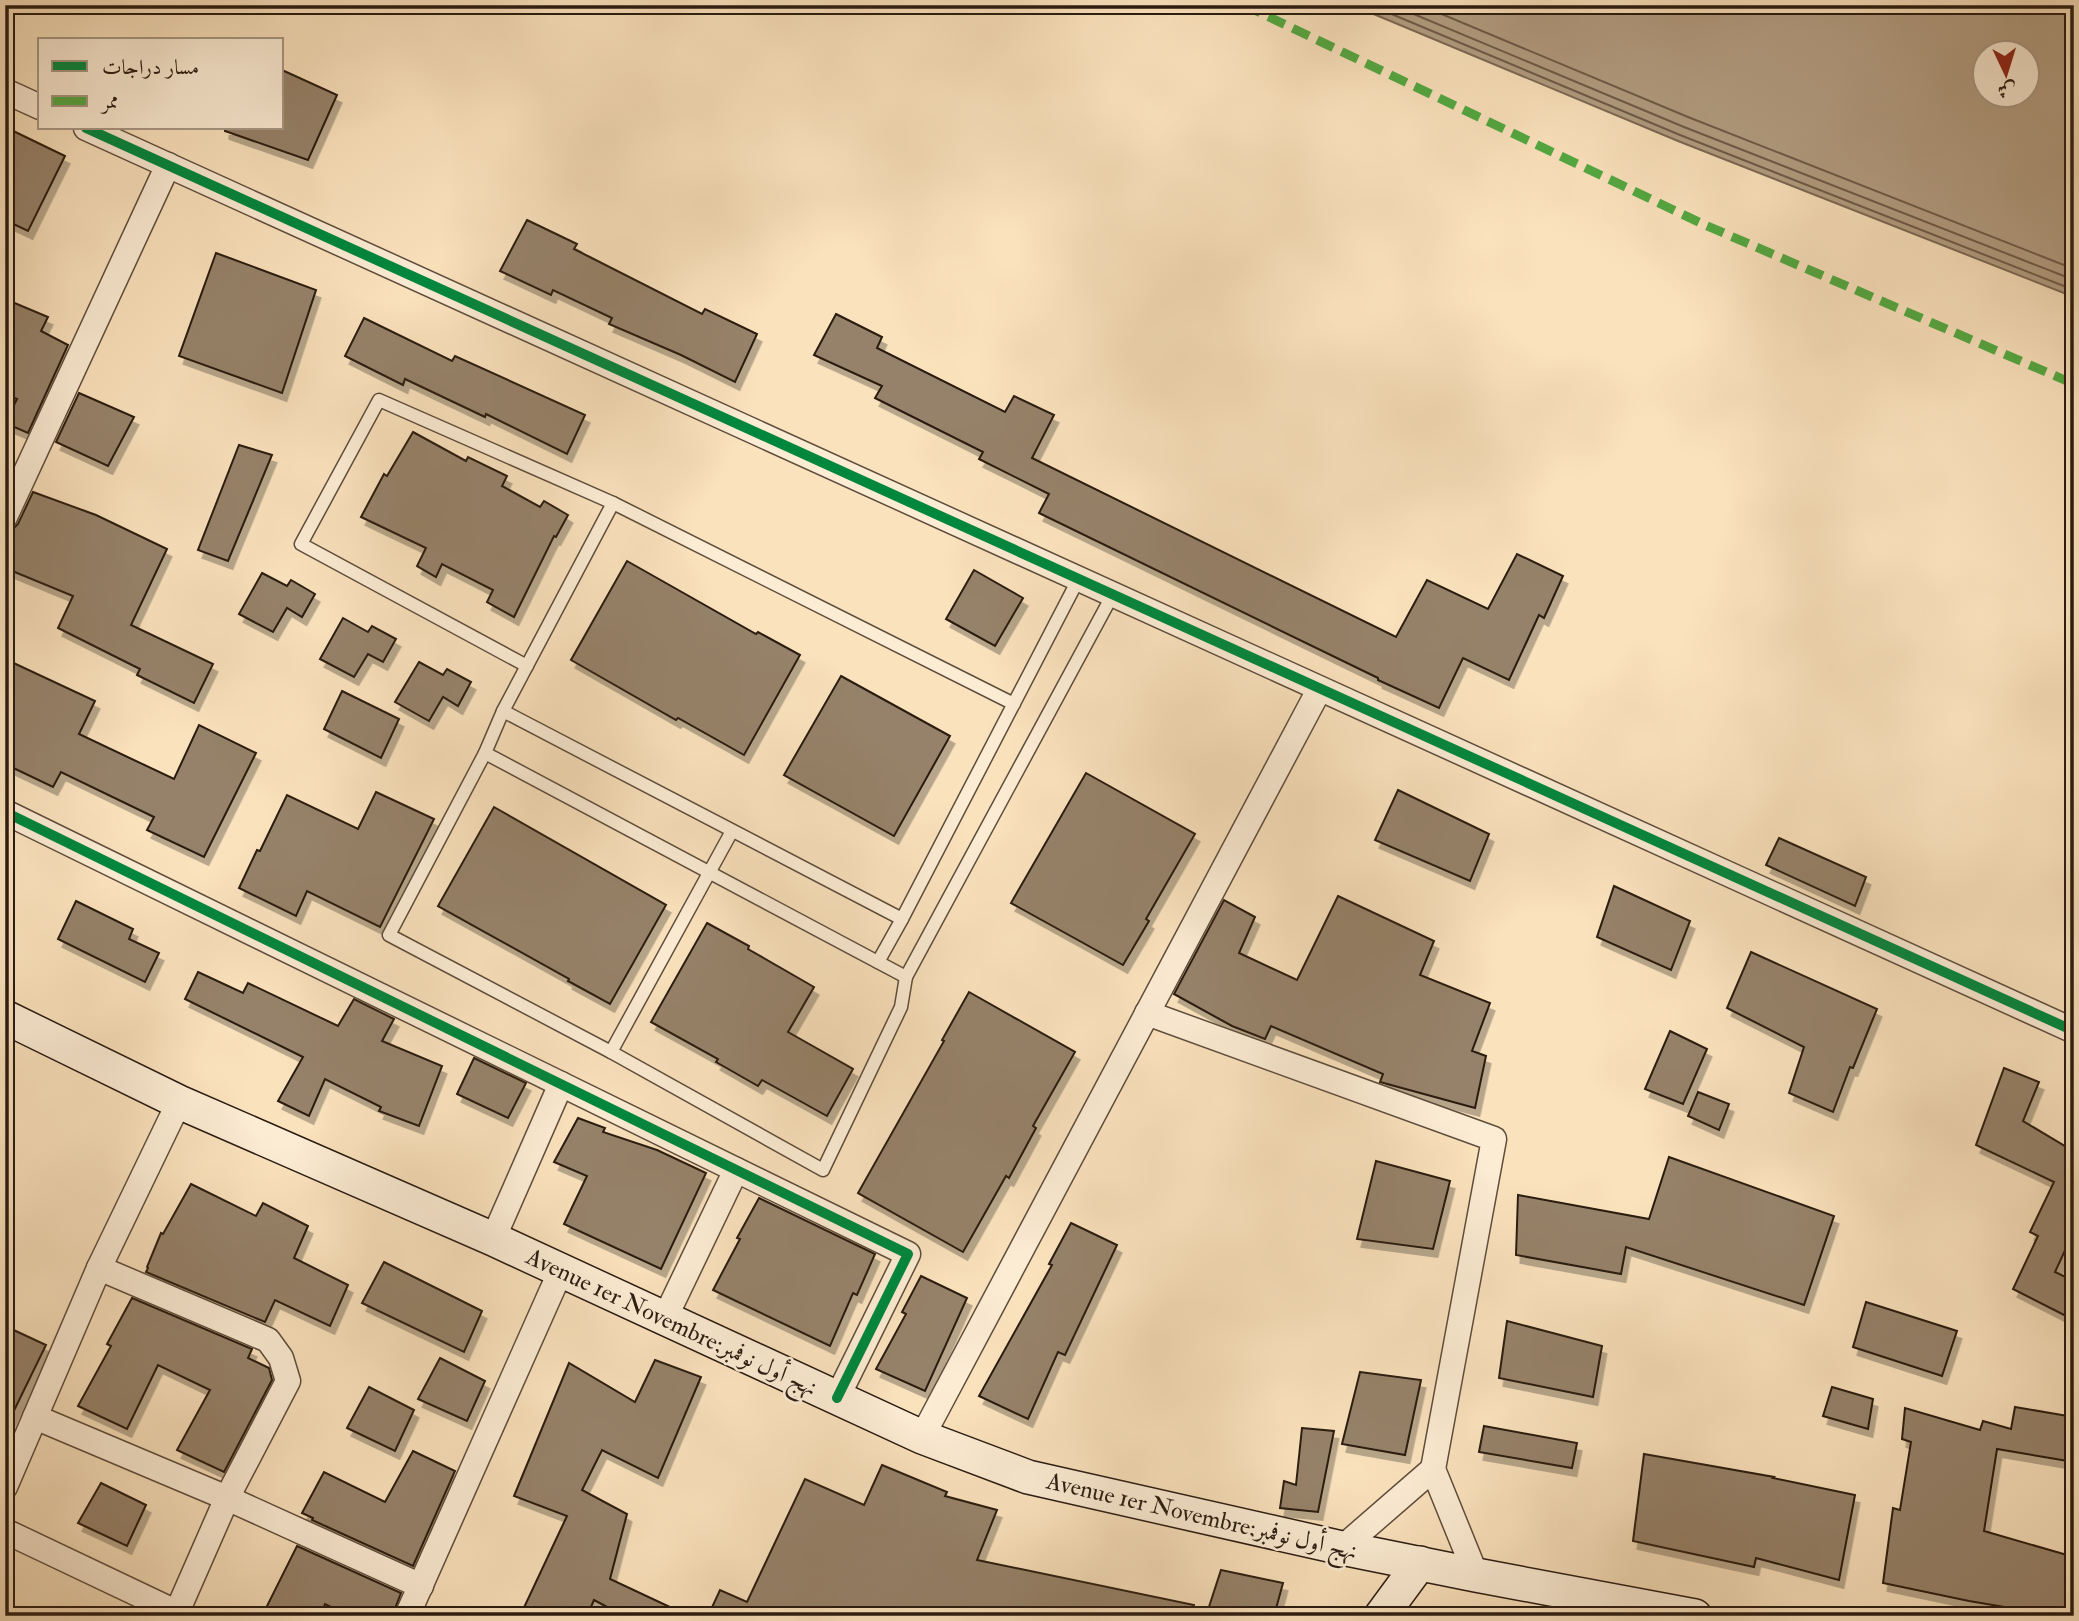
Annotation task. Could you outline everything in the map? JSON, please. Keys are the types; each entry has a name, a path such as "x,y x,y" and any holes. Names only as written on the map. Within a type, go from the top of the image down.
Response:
{"main road":[{"name":"Avenue 1er Novembre;نهج أول نوفمبر","path":"5,1017 179,1102 493,1239 922,1437 1028,1477 1476,1576 1695,1616"},
{"path":"1381,1616 1420,1563"}],"street":[{"path":"5,91 38,106"},
{"path":"90,130 2074,1031"},
{"path":"5,517 168,165"},
{"path":"922,1437 1320,690"},
{"path":"5,812 908,1254 837,1398"},
{"path":"1147,1013 1494,1139 1433,1469 1476,1576"},
{"path":"493,1239 561,1084"},
{"path":"5,1487 99,1268 179,1102"},
{"path":"665,1318 736,1170"},
{"path":"5,1531 181,1614 228,1498 288,1381 281,1358 268,1340 99,1268"},
{"path":"407,1616 561,1270"},
{"path":"35,1418 228,1498 421,1586"},
{"path":"1342,1548 1433,1469"}],"lane":[{"path":"527,666 301,544 379,400 613,503 1014,704"},
{"path":"613,503 503,710 485,753 389,935 611,1052 823,1170 901,1007 906,977 1112,596"},
{"path":"878,962 1078,580"},
{"path":"503,710 902,919"},
{"path":"485,753 906,977"},
{"path":"611,1052 732,831"}],"water":[{"path":"1352,5 2074,5 2074,297 1678,141"}],"building":[{"path":"284,71 337,95 308,160 225,131 284,130"},
{"path":"5,127 65,156 28,231 5,220"},
{"path":"527,220 577,244 574,249 702,314 705,309 757,334 735,382 609,324 612,318 553,290 551,295 500,271"},
{"path":"216,253 316,290 282,393 179,356"},
{"path":"5,299 48,317 41,331 68,345 28,433 5,423 17,399 5,394"},
{"path":"836,314 882,337 877,348 1005,412 1014,396 1054,415 1032,458 1396,637 1427,580 1488,609 1517,554 1563,576 1544,618 1539,615 1509,680 1463,658 1439,708 1039,513 1049,494 979,459 983,452 875,398 882,386 814,355"},
{"path":"364,318 452,361 455,356 585,415 567,454 486,414 485,417 405,379 403,385 345,356"},
{"path":"79,393 134,417 108,466 56,442"},
{"path":"413,432 466,461 468,457 507,476 502,486 540,507 544,501 568,515 556,537 554,536 514,617 487,602 493,590 442,564 436,577 417,566 426,548 361,517 384,474 387,476"},
{"path":"239,445 272,455 228,561 198,550"},
{"path":"33,492 96,515 167,549 131,625 213,664 194,703 137,675 140,669 58,628 73,596 5,568 5,532 18,524"},
{"path":"627,561 756,634 758,632 800,655 744,755 571,660"},
{"path":"974,570 1023,598 995,646 946,619"},
{"path":"262,573 287,586 291,580 315,594 302,617 287,608 273,632 239,614"},
{"path":"343,618 368,632 372,626 396,639 383,662 368,654 354,677 320,659"},
{"path":"5,659 95,701 79,734 174,779 199,725 256,753 204,857 147,830 154,817 61,772 53,787 5,764"},
{"path":"419,662 443,675 447,669 471,682 458,706 443,697 429,721 395,702"},
{"path":"841,676 950,736 894,836 784,775"},
{"path":"342,691 399,719 381,758 324,729"},
{"path":"1086,773 1195,834 1123,965 1011,903"},
{"path":"1398,790 1489,834 1470,881 1375,840"},
{"path":"376,792 434,819 380,927 307,891 296,916 239,888 287,795 358,829"},
{"path":"494,807 666,905 610,1004 438,906"},
{"path":"1779,838 1866,877 1855,906 1766,865"},
{"path":"1614,886 1690,921 1671,970 1597,937"},
{"path":"1338,896 1434,941 1420,975 1490,1003 1472,1051 1486,1056 1475,1108 1380,1082 1383,1074 1271,1026 1265,1039 1232,1026 1174,994 1224,900 1255,917 1239,953 1297,980"},
{"path":"76,901 133,929 129,939 159,953 145,982 58,939"},
{"path":"707,923 814,987 788,1032 853,1069 827,1116 762,1080 758,1086 716,1062 718,1059 651,1022"},
{"path":"1751,952 1877,1009 1833,1112 1789,1093 1804,1047 1727,1008"},
{"path":"198,972 243,993 248,983 338,1026 354,999 394,1019 382,1041 442,1066 419,1126 379,1111 381,1107 325,1079 309,1116 278,1101 303,1057 185,999"},
{"path":"969,992 1075,1052 1033,1126 1036,1128 1009,1178 1006,1176 963,1252 858,1193"},
{"path":"1670,1031 1707,1049 1683,1104 1645,1089"},
{"path":"474,1058 526,1083 508,1118 457,1094"},
{"path":"2004,1068 2039,1082 2023,1121 2070,1149 2074,1142 2074,1231 2055,1272 2074,1281 2074,1320 2013,1289 2038,1236 2030,1232 2054,1182 1976,1145"},
{"path":"1698,1092 1729,1104 1719,1130 1688,1116"},
{"path":"578,1118 605,1128 603,1132 657,1150 706,1173 661,1269 564,1224 587,1176 554,1162"},
{"path":"1669,1157 1834,1216 1804,1305 1626,1247 1621,1274 1516,1255 1518,1195 1649,1219"},
{"path":"1376,1161 1450,1181 1433,1249 1357,1239"},
{"path":"191,1184 256,1216 263,1203 308,1226 294,1258 348,1285 330,1326 275,1300 265,1322 146,1272 161,1233 163,1234"},
{"path":"759,1198 875,1254 857,1295 853,1293 830,1346 713,1290"},
{"path":"1071,1223 1117,1245 1065,1355 1058,1352 1028,1419 979,1396 1052,1265 1049,1264"},
{"path":"384,1262 482,1311 464,1352 362,1303"},
{"path":"921,1276 967,1298 925,1391 876,1369 906,1314 902,1312"},
{"path":"132,1298 252,1349 248,1358 269,1368 272,1380 224,1472 177,1450 210,1390 158,1365 127,1429 78,1406 111,1346 107,1344"},
{"path":"1866,1302 1957,1331 1942,1376 1853,1347"},
{"path":"1507,1321 1602,1346 1593,1397 1499,1378"},
{"path":"5,1326 46,1345 5,1429"},
{"path":"440,1358 485,1381 467,1421 418,1399"},
{"path":"655,1360 701,1377 658,1478 602,1450 582,1490 627,1514 610,1579 689,1616 624,1616 594,1600 587,1616 520,1616 567,1516 514,1496 569,1363 635,1402"},
{"path":"1360,1372 1421,1380 1405,1455 1342,1444"},
{"path":"369,1387 414,1410 395,1451 347,1428"},
{"path":"1832,1387 1873,1399 1868,1429 1823,1416"},
{"path":"2015,1407 2074,1417 2074,1462 1997,1449 1984,1531 2074,1557 2074,1616 2057,1616 1969,1601 1883,1583 1893,1508 1900,1510 1911,1442 1902,1439 1905,1408 1980,1430 1983,1421 2011,1429"},
{"path":"1484,1426 1577,1443 1572,1468 1479,1452"},
{"path":"1302,1428 1334,1431 1318,1512 1280,1508 1284,1481 1296,1485"},
{"path":"413,1451 455,1471 413,1566 302,1513 324,1472 385,1502"},
{"path":"1644,1454 1774,1477 1855,1495 1839,1580 1756,1558 1754,1567 1633,1541"},
{"path":"882,1465 947,1492 945,1496 997,1510 977,1560 1194,1605 1193,1616 708,1616 720,1590 747,1602 805,1479 864,1505"},
{"path":"101,1483 146,1505 127,1546 78,1523"},
{"path":"297,1546 401,1593 392,1616 350,1616 325,1604 320,1616 262,1616"},
{"path":"1221,1570 1283,1583 1274,1616 1206,1616"}],"marked path":[{"path":"1244,5 1705,225 2074,384"}],"cycle path":[{"path":"90,130 2074,1031"},
{"path":"5,812 908,1254 837,1398"}]}
